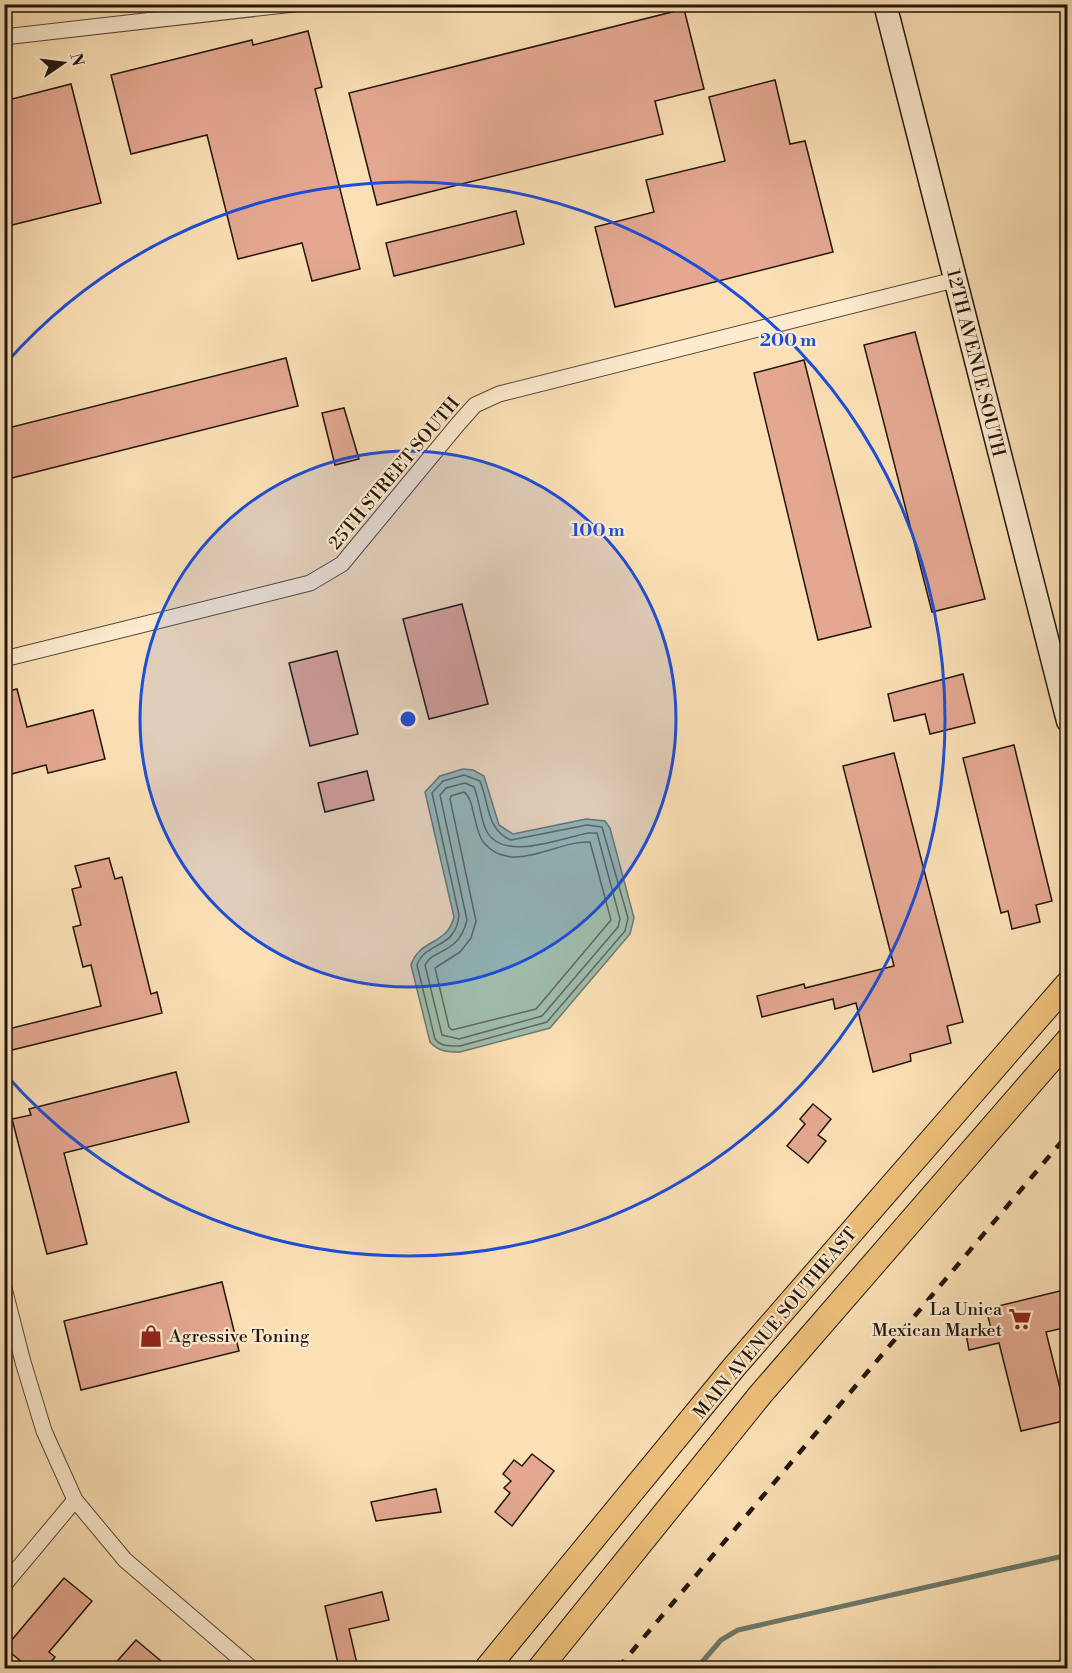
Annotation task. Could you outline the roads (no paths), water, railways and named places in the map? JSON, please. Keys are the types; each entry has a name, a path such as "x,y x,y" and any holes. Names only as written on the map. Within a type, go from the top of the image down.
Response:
{"main road":[{"name":"MAIN AVENUE SOUTHEAST","path":"487,1668 735,1366 1068,983"},
{"name":"MAIN AVENUE SOUTHEAST","path":"540,1668 760,1395 1064,1047"}],"street":[{"path":"4,37 294,4"},
{"name":"12TH AVENUE SOUTH","path":"885,4 1068,721"},
{"name":"25TH STREET SOUTH","path":"4,658 310,583 327,575 342,564 475,405 499,394 954,280"},
{"path":"4,1288 44,1431 75,1500 125,1560 251,1668"},
{"path":"4,1585 75,1500"}],"water":[{"path":"463,769 473,770 484,776 499,825 513,834 586,819 605,821 610,828 634,918 630,934 550,1028 460,1052 452,1052 440,1050 430,1042 411,965 421,950 446,933 454,917 425,792 440,776"}],"waterway":[{"path":"697,1668 721,1640 738,1630 1068,1555"}],"railway":[{"path":"618,1668 1068,1134"}],"place":[{"name":"La Unica Mexican Market","path":"1020,1319"},
{"name":"Agressive Toning","path":"151,1336"}]}
